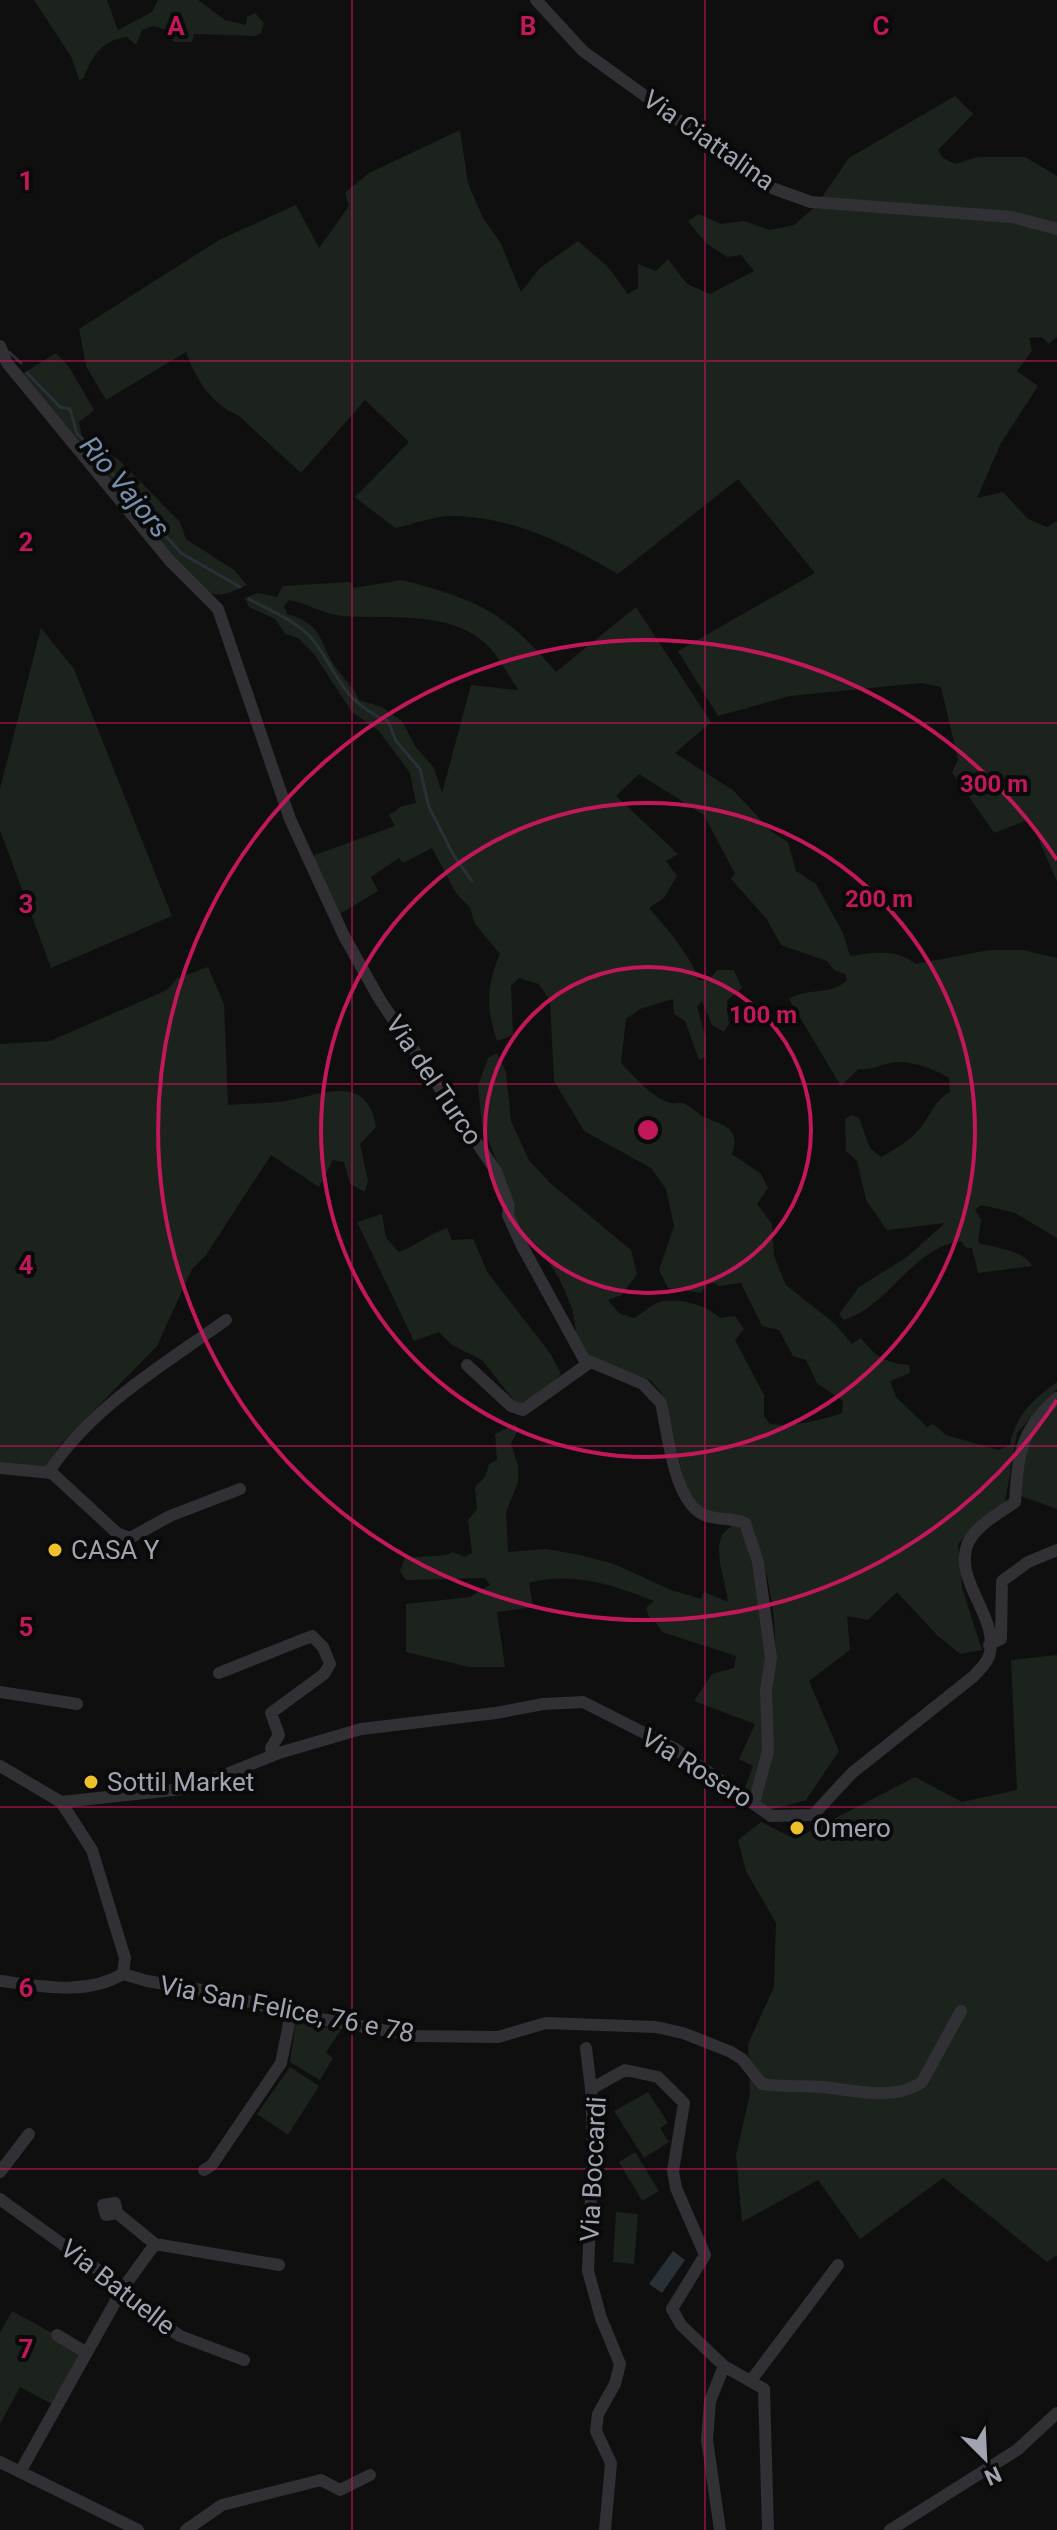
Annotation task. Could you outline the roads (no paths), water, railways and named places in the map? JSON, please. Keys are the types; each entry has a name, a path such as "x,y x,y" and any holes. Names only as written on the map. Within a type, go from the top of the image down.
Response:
{"street":[{"name":"Via Ciattalina","path":"536,0 583,51 772,188 811,202 1012,217 1057,229"},
{"name":"Via del Turco","path":"0,346 7,363 170,561 218,609 290,819 344,936 380,1000 496,1171 509,1206 508,1215 521,1244 589,1363"},
{"path":"48,1473 65,1446 112,1401 226,1320"},
{"path":"467,1365 511,1406 523,1410 589,1363 643,1384 654,1391 661,1403 682,1493 691,1507 706,1516 745,1523 753,1539 771,1658 766,1690 768,1751 754,1803"},
{"path":"989,1645 989,1634 965,1567 968,1543 982,1526 1015,1502 1024,1436 1041,1412 1057,1398"},
{"path":"0,1468 48,1473 84,1500 117,1533 130,1538 170,1516 240,1489"},
{"name":"Via Rosero","path":"61,1802 192,1788 272,1756 361,1729 496,1713 543,1704 583,1702 674,1748 771,1816 813,1815 852,1773 974,1676 989,1657 989,1645 1001,1639 1002,1581 1028,1562 1057,1550"},
{"path":"219,1673 312,1636 323,1647 330,1664 324,1674 271,1713 279,1735 271,1748 272,1756"},
{"path":"0,1692 77,1704"},
{"path":"0,1766 61,1802 92,1850 125,1958 123,1974 95,1986 66,1987 0,1981"},
{"name":"Via San Felice, 76 e 78","path":"123,1974 220,1993 291,2014 363,2029 475,2039 498,2037 546,2023 584,2035 629,2024 683,2033 731,2052 742,2059 762,2084 849,2092 912,2090 922,2082 961,2011"},
{"path":"204,2170 212,2165 281,2063 291,2014"},
{"path":"584,2035 591,2089"},
{"name":"Via Boccardi","path":"605,2530 611,2463 596,2431 598,2414 615,2384 620,2364 601,2318 588,2271 593,2147 591,2089 625,2070 658,2077 684,2103 673,2171 676,2188 705,2255 672,2309 681,2325 724,2366 752,2379"},
{"path":"0,2172 29,2134"},
{"name":"Via Batuelle","path":"0,2199 123,2288 145,2312 180,2336 244,2360"},
{"path":"117,2213 155,2244 279,2265"},
{"path":"20,2472 85,2352 123,2288 155,2244"},
{"path":"768,2530 764,2389 752,2379 838,2265"},
{"path":"57,2335 85,2352"},
{"path":"720,2530 707,2440 710,2401 724,2366"},
{"path":"890,2530 1017,2450 1057,2413"},
{"path":"0,2462 138,2530"},
{"path":"186,2530 222,2505 321,2480 340,2490 370,2475"}],"waterway":[{"name":"Rio Vajors","path":"9,352 21,363"},
{"name":"Rio Vajors","path":"27,373 60,407 70,409 77,434 100,455 120,485 181,553 240,587"},
{"name":"Rio Vajors","path":"249,599 307,634 351,696 360,705 388,721 396,741 420,769 429,807 454,856 472,881"}],"place":[{"name":"CASA Y","path":"55,1550"},
{"name":"Sottil Market","path":"91,1782"},
{"name":"Omero","path":"797,1828"}]}
